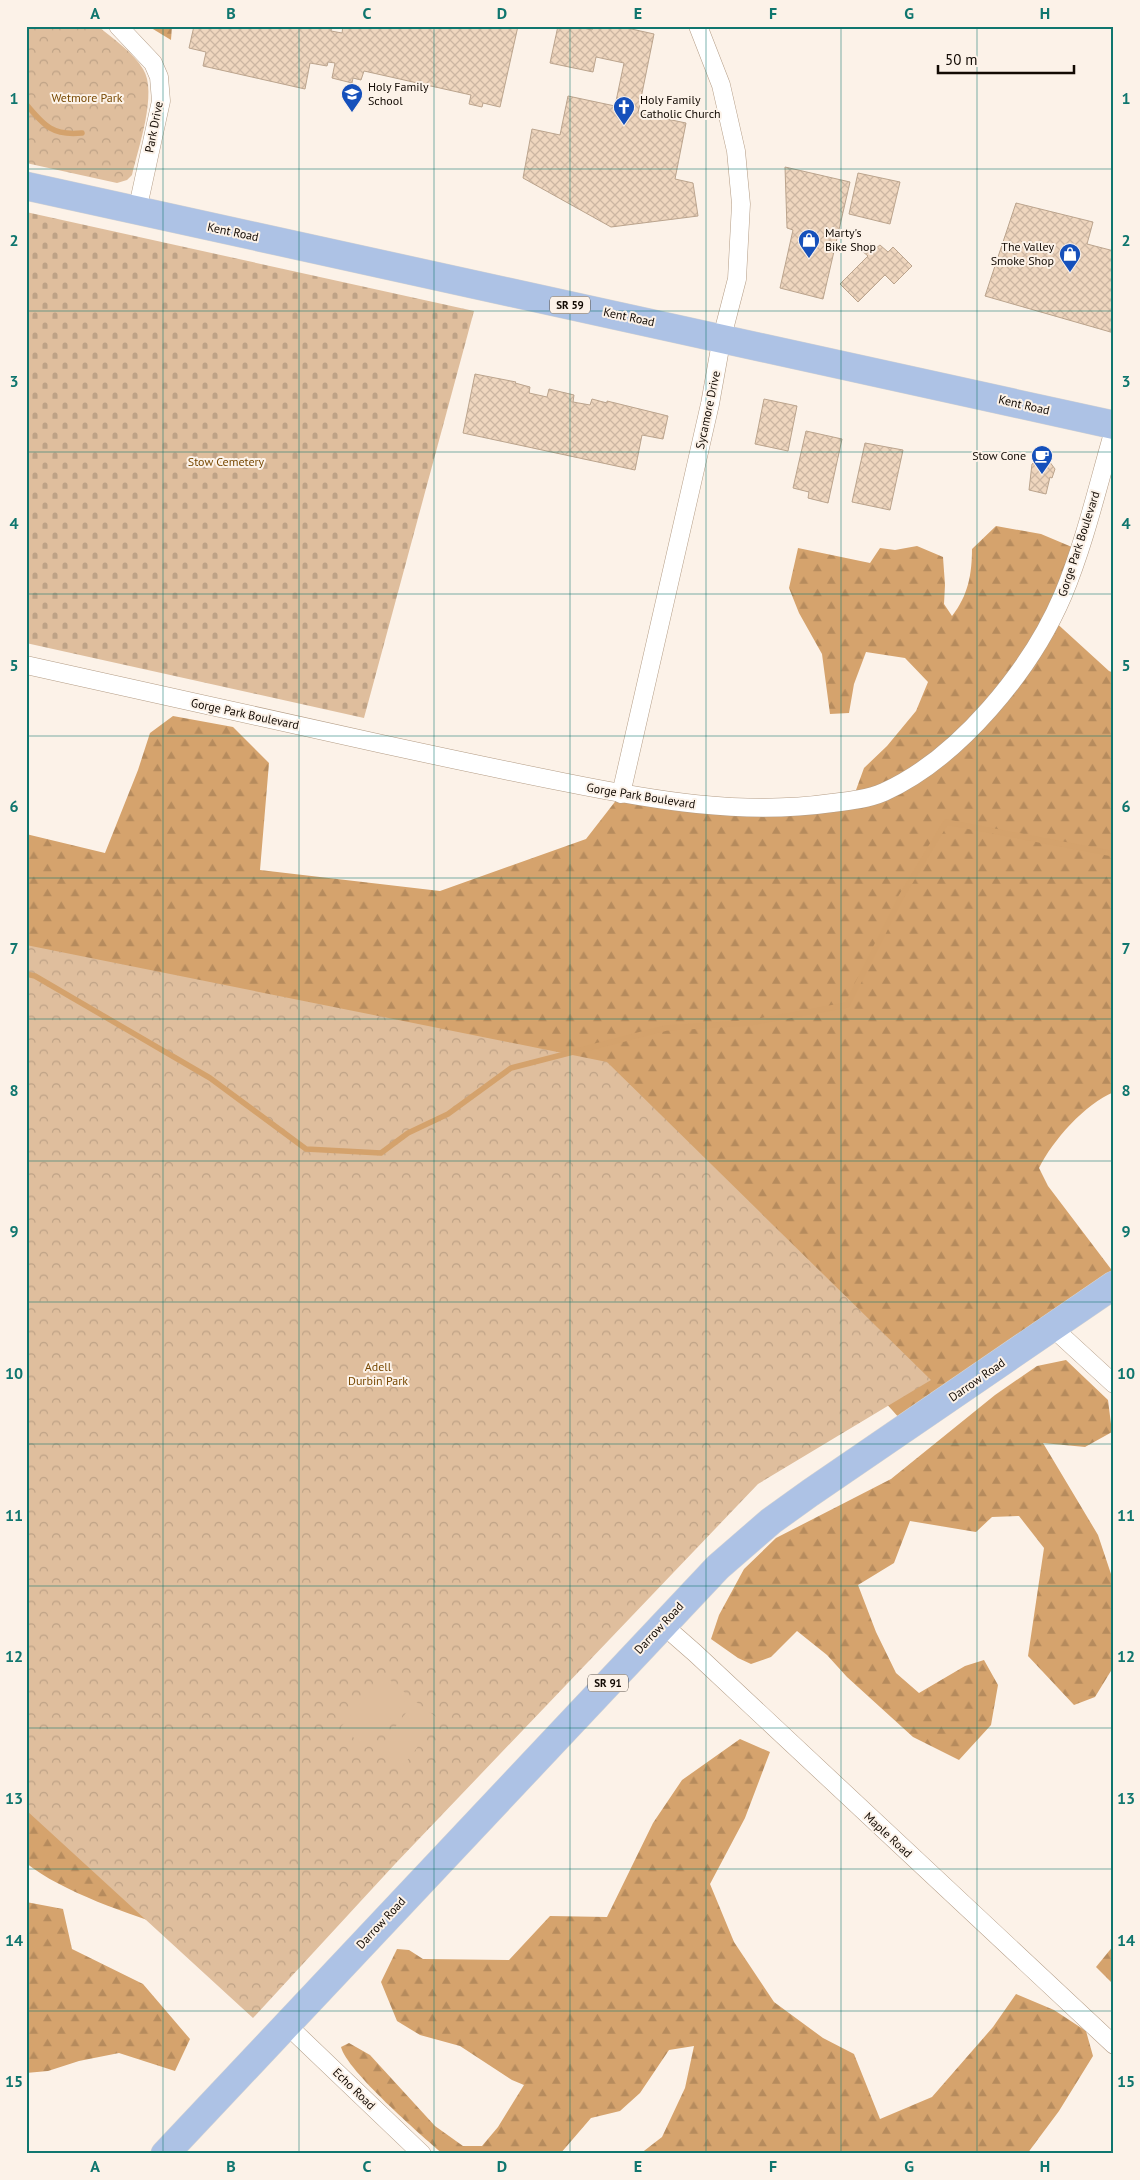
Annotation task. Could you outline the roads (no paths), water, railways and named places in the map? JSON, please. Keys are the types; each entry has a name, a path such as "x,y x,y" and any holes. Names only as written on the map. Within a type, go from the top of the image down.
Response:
{"main road":[{"name":"Kent Road","path":"26,186 722,337 1114,425"},
{"name":"Darrow Road","path":"165,2154 718,1566 771,1522 1114,1285"}],"street":[{"name":"Park Drive","path":"118,26 153,63 159,77 160,101 137,211"},
{"name":"Sycamore Drive","path":"621,794 710,404 722,337 737,279 741,204 739,169 730,117 721,85 698,26"},
{"name":"Gorge Park Boulevard","path":"26,665 482,766 621,794 692,805 736,808 816,806 852,800 884,792 910,778 946,753 967,734 995,702 1029,656 1052,619 1075,563 1114,430"},
{"path":"1053,1328 1114,1384"},
{"name":"Maple Road","path":"662,1625 695,1653 1114,2045"},
{"name":"Echo Road","path":"286,2024 422,2154"}],"waterway":[{"path":"26,104 50,128 64,133 82,133"},
{"path":"26,974 35,976 210,1078 306,1149 381,1153 408,1133 448,1114 511,1068 666,1028 749,1023 847,1005 901,897 946,822 1114,854"}],"place":[{"name":"Holy Family School","path":"352,113"},
{"name":"Holy Family Catholic Church","path":"624,126"},
{"name":"Marty's Bike Shop","path":"809,259"},
{"name":"The Valley Smoke Shop","path":"1070,273"},
{"name":"Stow Cone","path":"1042,475"}],"park label":[{"name":"Wetmore Park","path":"87,98"},
{"name":"Stow Cemetery","path":"226,462"},
{"name":"Adell Durbin Park","path":"378,1374"}]}
